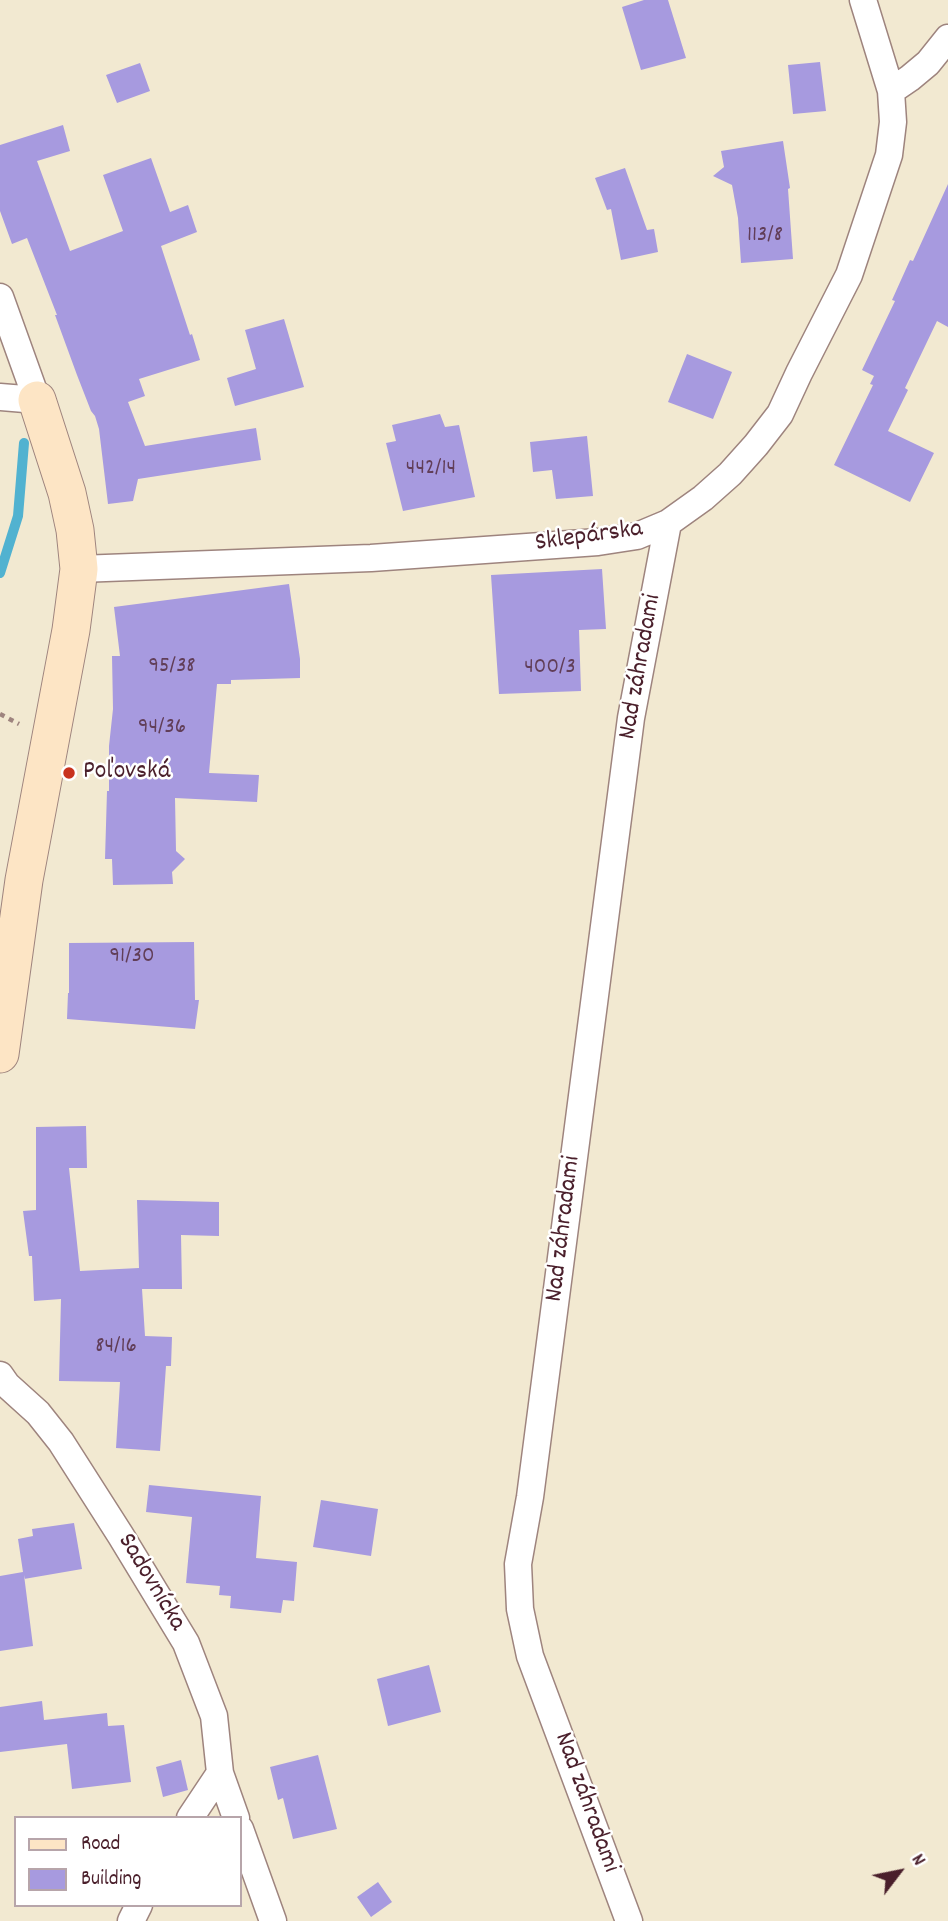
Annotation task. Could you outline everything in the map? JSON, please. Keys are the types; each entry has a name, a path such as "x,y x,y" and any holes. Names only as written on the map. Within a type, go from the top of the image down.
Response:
{"street":[{"name":"Sklepárska","path":"79,569 371,558 598,542 637,537 668,523 703,499 756,446 780,414 849,275 889,155 894,122 891,91 863,0"},
{"path":"891,91 928,63 948,38"},
{"path":"0,297 67,493 75,530 79,569 71,630 24,880 0,1054"},
{"path":"0,397 37,400"},
{"name":"Nad záhradami","path":"629,1921 530,1656 520,1609 519,1564 530,1497 631,718 668,523"},
{"name":"Sadovnícka","path":"2,1382 38,1413 61,1443 186,1643 214,1716 220,1773 235,1816"},
{"path":"191,1816 220,1773"},
{"path":"242,1835 273,1921"}],"building":[{"path":"644,0 668,0 686,58 641,70 622,7"},
{"path":"820,62 826,111 793,114 788,65"},
{"path":"140,63 150,91 117,103 106,75"},
{"path":"63,125 70,151 37,161 70,251 123,231 103,175 151,158 170,212 188,205 197,232 161,246 200,360 139,379 145,396 128,402 145,446 256,428 261,460 138,479 133,501 108,504 95,416 77,375 27,238 12,244 0,211 0,145"},
{"path":"783,141 790,188 793,259 741,263 738,218 732,185 713,176 724,167 721,151"},
{"path":"625,168 647,230 654,229 658,252 621,260 611,209 607,210 595,178"},
{"path":"948,184 948,327 937,321 888,431 934,453 910,502 834,465 873,385 870,384 874,376 862,370 895,301 892,300 910,260 913,261"},
{"path":"284,319 304,387 235,406 227,378 256,369 245,330"},
{"path":"687,354 732,372 713,419 668,402"},
{"path":"440,414 445,427 459,425 475,497 403,511 386,443 396,441 392,425"},
{"path":"587,436 593,496 556,499 552,470 533,472 530,442"},
{"path":"602,569 606,629 579,630 581,691 499,694 491,575"},
{"path":"289,584 300,659 300,678 231,680 231,684 217,684 209,773 259,775 257,802 175,798 176,851 185,859 172,872 173,884 113,885 112,859 105,859 113,709 112,656 120,656 114,607"},
{"path":"194,942 195,1000 199,1000 195,1029 67,1019 69,943"},
{"path":"86,1126 87,1168 69,1168 80,1271 139,1268 137,1200 219,1202 219,1236 181,1235 182,1289 142,1289 145,1336 172,1337 171,1366 166,1366 160,1451 116,1448 120,1382 59,1381 61,1299 34,1301 32,1256 29,1256 23,1211 36,1210 36,1127"},
{"path":"149,1485 261,1496 256,1558 297,1562 294,1601 283,1600 281,1613 230,1608 231,1596 219,1595 220,1586 186,1583 192,1517 146,1512"},
{"path":"321,1500 378,1509 371,1556 313,1547"},
{"path":"74,1523 82,1569 24,1579 33,1646 0,1651 0,1576 23,1572 18,1539 33,1536 32,1529"},
{"path":"429,1665 441,1712 388,1726 377,1679"},
{"path":"42,1701 44,1720 107,1713 108,1726 124,1725 131,1782 72,1789 67,1744 0,1752 0,1707"},
{"path":"318,1755 337,1829 293,1839 283,1798 278,1800 270,1767"},
{"path":"181,1760 188,1790 163,1797 156,1767"},
{"path":"378,1882 392,1902 371,1917 357,1897"}],"waterway":[{"path":"0,573 18,516 24,443"}],"place":[{"name":"Poľovská","path":"69,773"}]}
